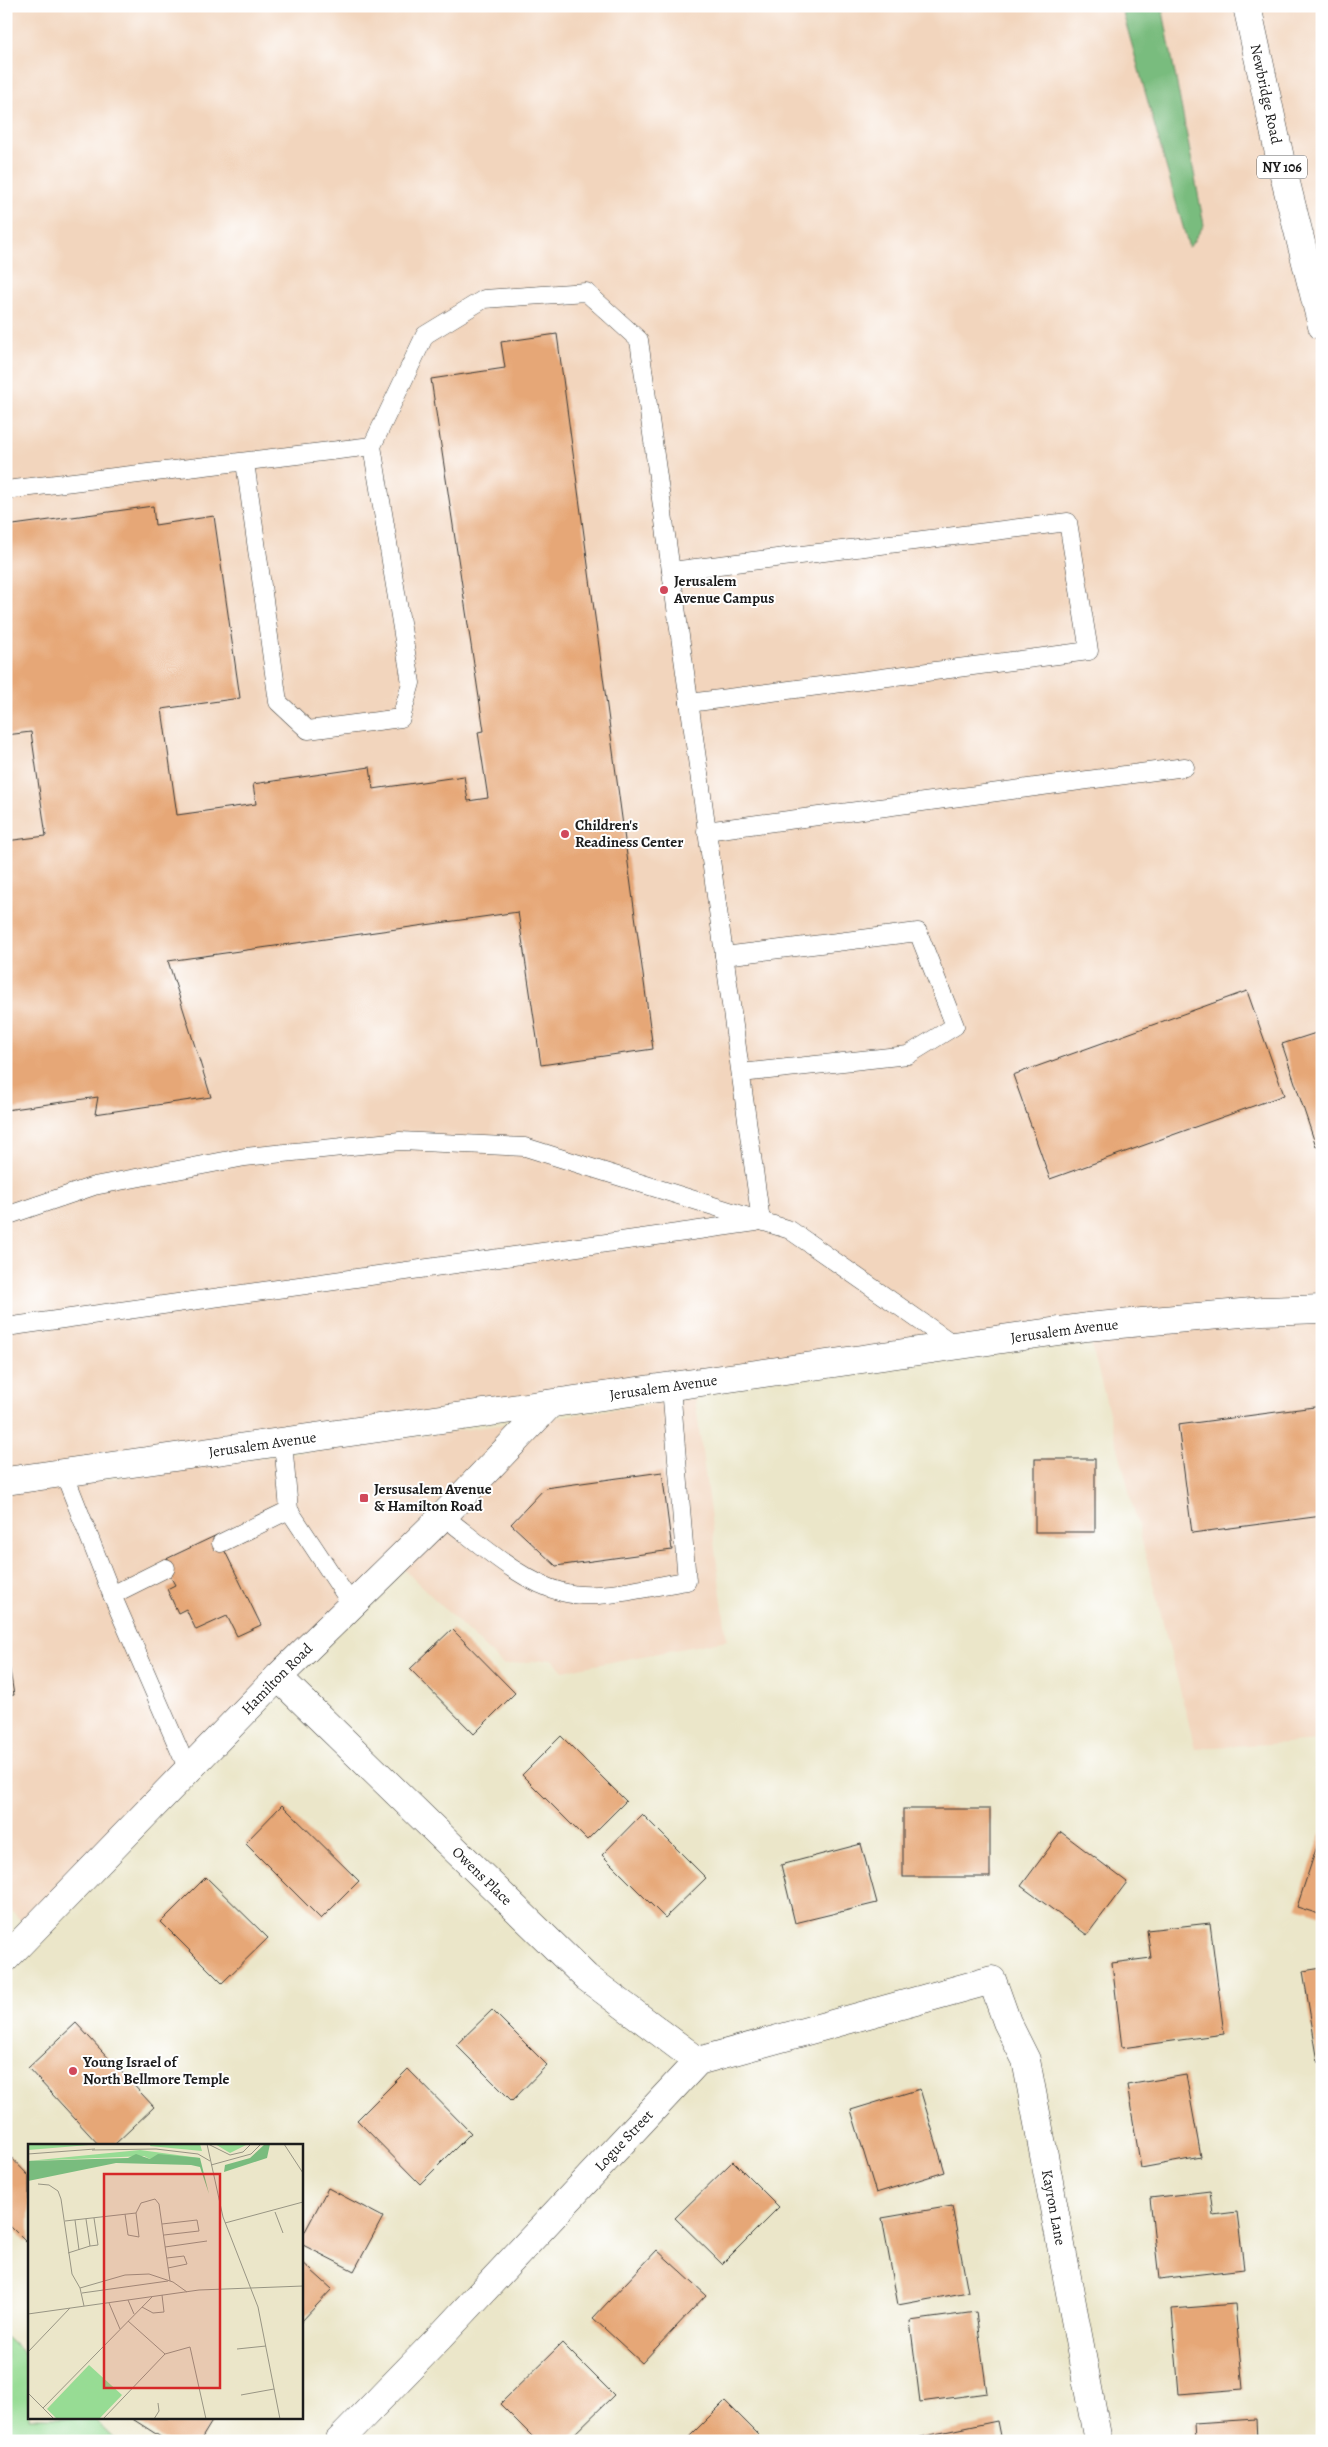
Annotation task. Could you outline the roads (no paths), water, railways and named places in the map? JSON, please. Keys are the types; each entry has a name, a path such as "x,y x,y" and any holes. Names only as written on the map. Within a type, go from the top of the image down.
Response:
{"street":[{"name":"Newbridge Road","path":"1247,6 1282,167 1322,326"},
{"name":"Jerusalem Avenue","path":"6,1481 1087,1327 1263,1311 1322,1309"},
{"name":"Hamilton Road","path":"6,1958 278,1677 443,1516 550,1404"},
{"name":"Owens Place","path":"278,1677 586,1977 698,2061"},
{"name":"Kayron Lane","path":"698,2061 992,1980 1007,2022 1026,2060 1098,2441"},
{"name":"Logue Street","path":"340,2441 698,2061"}],"lane":[{"path":"245,462 278,702 308,730 401,718 411,683 372,446 425,335 484,298 586,292 639,340 761,1221"},
{"path":"6,490 372,446"},
{"path":"671,571 1068,522 1088,651 689,703"},
{"path":"706,831 1185,767"},
{"path":"724,956 918,932 955,1026 908,1056 741,1073"},
{"path":"6,1216 94,1186 245,1157 400,1141 525,1147 790,1230 956,1346"},
{"path":"6,1327 761,1221"},
{"path":"443,1516 531,1581 563,1593 597,1595 687,1581 671,1387"},
{"path":"283,1442 289,1510 352,1604"},
{"path":"64,1473 112,1595 188,1770"},
{"path":"221,1543 289,1510"},
{"path":"112,1595 166,1568"}],"place":[{"name":"Jerusalem Avenue Campus","path":"664,590"},
{"name":"Children's Readiness Center","path":"565,834"},
{"name":"Jersusalem Avenue & Hamilton Road","path":"364,1498"},
{"name":"Young Israel of North Bellmore Temple","path":"73,2071"}]}
